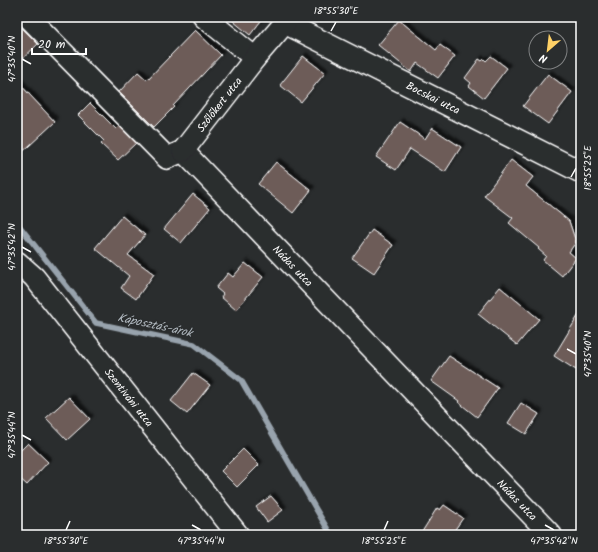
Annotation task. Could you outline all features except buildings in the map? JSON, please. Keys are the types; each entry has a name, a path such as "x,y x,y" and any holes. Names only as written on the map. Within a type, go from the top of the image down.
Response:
{"street":[{"path":"28,17 167,158 183,151"},
{"path":"204,17 255,58"},
{"name":"Szőlőkert utca","path":"183,151 255,58 287,20"},
{"name":"Bocskai utca","path":"287,20 581,172"},
{"name":"Nádas utca","path":"183,151 551,535"},
{"name":"Szentiváni utca","path":"17,262 34,277 238,535"}],"waterway":[{"name":"Káposztás-árok","path":"17,223 96,323 194,344 241,380 331,535"}]}
